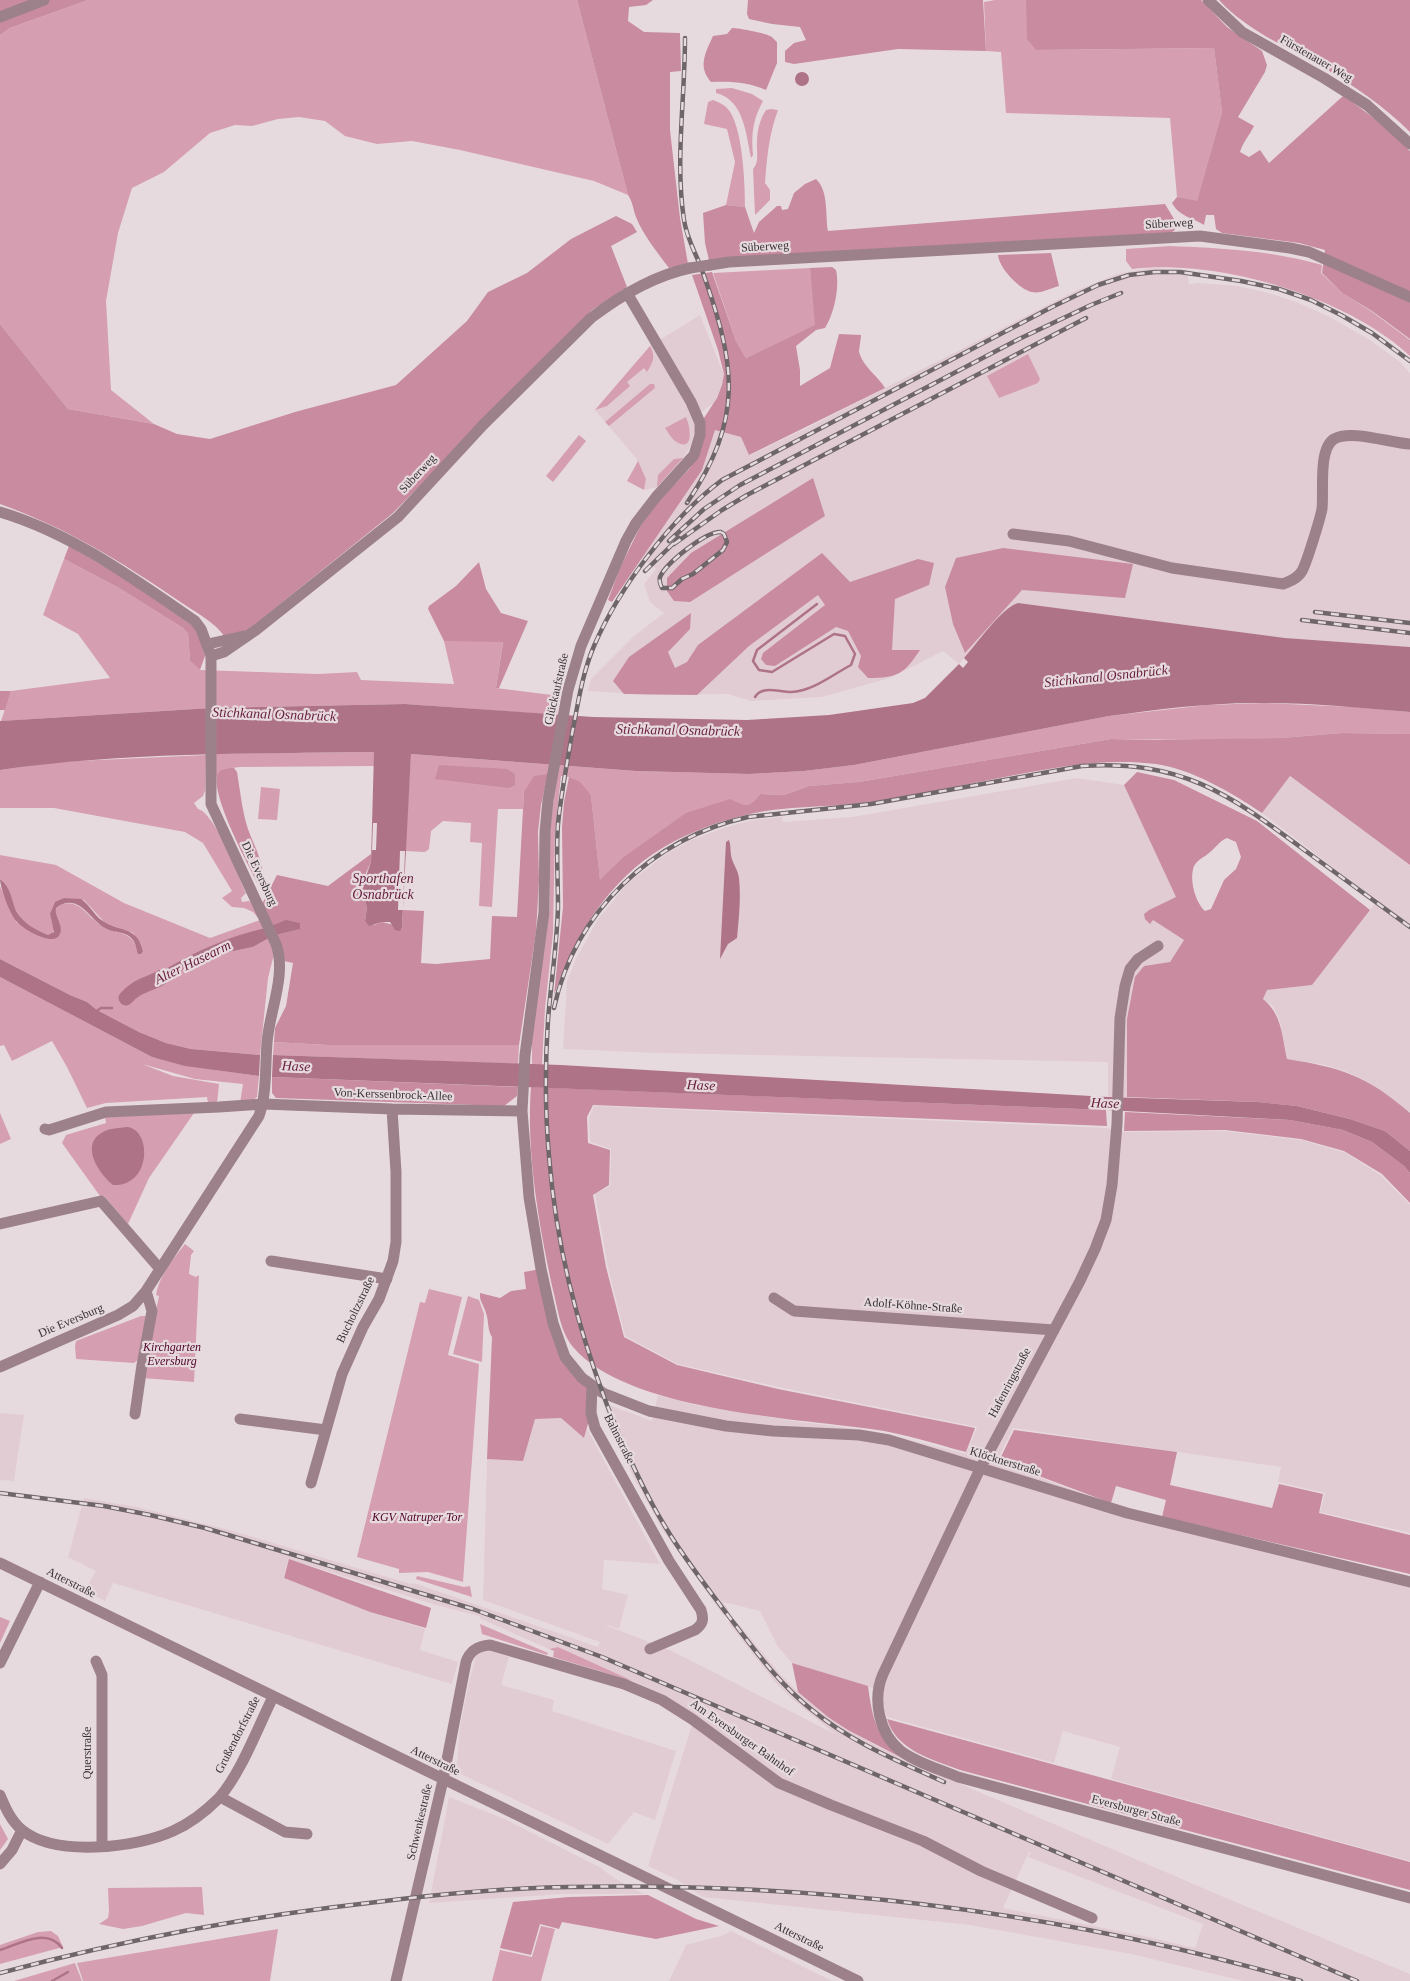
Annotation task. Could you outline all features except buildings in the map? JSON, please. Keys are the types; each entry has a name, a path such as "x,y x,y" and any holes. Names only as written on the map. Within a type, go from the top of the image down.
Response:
{"street":[{"path":"0,17 44,0"},
{"name":"Fürstenauer Weg","path":"1208,0 1242,32 1324,78 1367,105 1410,144"},
{"name":"Süberweg","path":"211,656 224,652 248,636 398,517 477,432 574,334 609,304 627,293 668,274 690,268 746,261 1200,236 1309,252 1410,297"},
{"name":"Glückaufstraße","path":"522,1111 525,1055 544,912 546,832 551,782 574,667 626,541 636,524 656,498 694,454 700,435 700,424 691,402 627,293"},
{"path":"1013,534 1069,541 1172,568 1283,584 1293,581 1302,571 1321,511 1324,458 1327,446 1335,439 1348,436 1410,444"},
{"path":"0,512 51,532 129,576 195,621 208,644 211,656"},
{"name":"Süberweg","path":"208,644 248,636"},
{"name":"Die Eversburg","path":"0,1367 118,1315 133,1306 146,1291 240,1148 259,1116 263,1104 267,1042 279,970 278,954 276,944 211,804 211,656"},
{"name":"Hafenringstraße","path":"879,1714 878,1685 980,1469 1084,1273 1106,1220 1112,1184 1118,1121 1120,1018 1125,986 1130,969 1138,959 1158,946"},
{"path":"45,1129 50,1130 106,1112 219,1108 263,1104"},
{"name":"Von-Kerssenbrock-Allee","path":"263,1104 392,1110 522,1111"},
{"name":"Bucholtzstraße","path":"311,1483 342,1374 351,1352 379,1299 393,1261 396,1242 396,1172 392,1110"},
{"path":"522,1111 529,1197 540,1269 553,1323 565,1357 572,1368 592,1386"},
{"path":"0,1224 101,1202 160,1269"},
{"path":"271,1261 387,1279"},
{"path":"135,1414 152,1311 146,1291"},
{"name":"Adolf-Köhne-Straße","path":"774,1298 794,1311 1054,1330"},
{"name":"Klöcknerstraße","path":"592,1386 621,1401 688,1420 735,1427 832,1433 889,1440 1127,1513 1410,1582"},
{"name":"Bahnstraße","path":"592,1386 591,1414 595,1428 669,1561 701,1610 703,1618 701,1625 695,1630 650,1649"},
{"path":"240,1419 326,1430"},
{"name":"Atterstraße","path":"0,1563 858,1981"},
{"path":"0,1663 40,1582"},
{"name":"Am Eversburger Bahnhof","path":"482,1646 490,1645 615,1681 662,1700 692,1719 779,1783 923,1840 981,1871 1092,1918"},
{"name":"Schwenkestraße","path":"396,1981 444,1780 466,1662 469,1655 475,1649 482,1646"},
{"name":"Querstraße","path":"96,1662 102,1675 102,1846"},
{"name":"Grußendorfstraße","path":"0,1795 13,1821 22,1830 40,1840 59,1846 130,1844 156,1838 174,1831 199,1815 220,1797 235,1774 272,1697"},
{"name":"Eversburger Straße","path":"879,1714 885,1731 901,1750 912,1758 958,1777 1410,1898"},
{"path":"220,1797 285,1832 307,1834"},
{"path":"0,1864 12,1850 22,1830"}],"shaded area":[{"path":"0,0 88,0 10,28 0,35"},
{"path":"577,0 653,0 646,5 629,7 628,21 644,32 680,33 681,71 670,72 670,130 680,218 688,264 669,268 646,237 636,217 628,195"},
{"path":"748,0 983,0 986,51 898,49 794,64 785,62 785,51 794,43 806,40 800,27 749,19 747,14"},
{"path":"1026,0 1201,0 1227,27 1262,51 1267,65 1265,72 1238,117 1254,126 1240,152 1249,157 1260,150 1269,163 1343,96 1386,129 1410,151 1410,339 1372,311 1342,293 1322,273 1325,250 1299,243 1222,233 1216,229 1214,215 1206,215 1204,225 1182,214 1172,203 1177,197 1197,201 1222,112 1214,48 1036,50 1027,39"},
{"path":"1219,0 1410,0 1410,132 1390,113 1356,88 1242,21"},
{"path":"732,28 767,35 777,42 777,63 766,90 739,83 711,82 707,76 704,70 704,59 713,36 727,34"},
{"path":"816,179 825,197 828,231 1165,204 1174,219 1176,227 1170,233 709,260 705,243 703,213 726,205 745,207 754,233 759,222 777,206 781,206 782,210 788,209 794,193 805,184"},
{"path":"616,216 632,224 637,232 611,246 627,287 592,310 393,513 249,629 240,634 224,636 203,617 92,546 47,523 0,504 0,324 68,409 154,424 177,434 210,439 295,412 396,385 467,321 488,292 527,273 571,239"},
{"path":"1051,253 1059,286 1042,292 1032,292 1016,283 1002,266 998,255"},
{"path":"832,267 836,270 837,284 835,300 828,322 825,328 816,330 796,346 800,370 800,386 830,368 839,334 861,335 859,352 861,357 885,388 749,455 741,437 715,430 702,470 612,602 608,600 620,568 641,525 659,501 691,467 704,418 717,398 722,385 724,374 718,350 692,275 712,272 736,341 746,358 815,325 810,268"},
{"path":"1151,268 1187,270 1189,284 1238,286 1269,293 1299,303 1330,317 1370,340 1400,362 1410,373 1410,647 1284,638 1018,603 1007,609 959,664 943,651 890,678 822,697 751,701 728,694 650,695 588,691 591,679 634,636 664,613 650,602 644,584 656,569 641,558 702,470 715,430 741,437 750,455 809,427 1075,291 1117,274"},
{"path":"700,315 724,375 722,385 714,403 693,418 695,432 690,447 683,458 657,487 644,490 646,479 636,458 595,410 650,346"},
{"path":"813,478 825,516 690,602 674,601 667,591 667,578 691,553"},
{"path":"69,546 126,579 197,629 205,656 200,670 190,661 188,633 183,628 119,588 64,559"},
{"path":"1003,548 1133,564 1125,598 1022,590 965,653 953,624 945,587 956,558"},
{"path":"822,553 850,582 918,559 934,563 929,585 895,599 892,650 920,650 899,673 887,677 868,678 858,667 861,656 848,631 836,627 775,666 766,665 761,659 763,653 825,605 818,595 749,646 697,695 624,694 613,681 629,657 691,613 690,629 668,652 675,668 687,662 698,645"},
{"path":"479,562 486,589 501,613 528,621 499,688 496,688 503,642 444,641 428,609 429,606 456,586"},
{"path":"0,691 11,691 5,710 0,710"},
{"path":"1342,733 1410,734 1410,865 1290,776 1262,813 1225,790 1197,776 1170,767 1138,762 1103,762 1068,766 871,802 761,812 721,822 686,835 653,854 635,868 619,883 592,917 571,955 554,995 563,907 562,827 569,777 580,782 591,795 600,880 621,859 686,813 730,799 746,805 752,803 760,794 784,795 809,786 859,782 1111,739 1281,738"},
{"path":"439,765 507,769 515,774 515,785 509,788 435,779"},
{"path":"234,768 237,772 247,826 261,861 262,875 261,882 258,884 230,827 218,793 217,780 219,772 224,769"},
{"path":"1137,772 1174,780 1257,821 1370,910 1312,985 1267,990 1263,999 1274,1011 1278,1019 1287,1059 1323,1066 1353,1075 1380,1090 1410,1113 1410,1151 1385,1131 1350,1119 1297,1106 1258,1102 1127,1097 1127,1019 1135,977 1144,966 1170,962 1184,940 1153,920 1150,924 1145,919 1144,914 1149,910 1176,897 1124,785","holes":["1227,838 1236,842 1241,857 1236,869 1224,880 1211,909 1205,911 1198,902 1194,890 1192,877 1194,866"]},
{"path":"548,774 541,805 538,832 539,881 536,932 519,1045 328,1045 274,1042 275,1028 286,1006 293,963 284,961 276,935 299,929 271,926 262,904 277,875 328,886 371,854 363,896 367,907 365,921 374,925 382,922 402,927 403,910 424,911 421,963 436,964 490,959 492,916 517,917 524,792 534,776"},
{"path":"1289,776 1410,865 1410,1113 1367,1081 1347,1072 1325,1065 1287,1059 1280,1021 1273,1006 1263,999 1267,990 1312,985 1377,901 1262,813"},
{"path":"1077,778 1124,785 1177,897 1144,914 1150,924 1153,920 1184,940 1170,962 1144,966 1127,1019 1127,1097 1108,1097 1108,1062 658,1053 563,1049 567,981 576,959 598,919 628,883 666,854 689,841 723,828 753,820 782,817 783,822 852,817"},
{"path":"272,1077 518,1087 517,1096 504,1106 276,1098 272,1093"},
{"path":"531,1087 1106,1110 1107,1126 593,1105 587,1117 588,1143 610,1150 609,1185 593,1195 606,1267 624,1337 677,1365 778,1389 975,1428 966,1452 883,1431 712,1408 669,1398 631,1385 598,1368 573,1347 562,1327 558,1312 543,1240 535,1189 530,1137"},
{"path":"594,1106 1107,1128 1124,1132 1225,1131 1301,1140 1344,1152 1382,1176 1410,1205 1410,1533 1320,1512 1325,1493 1278,1482 1281,1467 1013,1428 997,1461 1110,1504 1410,1576 1410,1861 1111,1779 1120,1747 1063,1731 1054,1763 887,1717 882,1703 882,1691 792,1663 778,1647 760,1611 723,1602 731,1614 723,1615 662,1529 631,1472 605,1409 612,1406 652,1421 658,1395 696,1405 793,1421 874,1431 966,1454 977,1427 778,1387 678,1364 625,1336 608,1268 595,1194 610,1186 611,1149 590,1142 589,1118"},
{"path":"1125,1112 1290,1120 1343,1130 1372,1142 1404,1166 1410,1173 1410,1203 1382,1174 1344,1151 1301,1139 1225,1130 1124,1131"},
{"path":"541,1269 559,1345 592,1386 591,1413 584,1438 561,1418 535,1419 523,1461 487,1459 492,1337 480,1293 500,1298 511,1291 526,1289 524,1272"},
{"path":"0,1413 24,1415 14,1481 0,1480"},
{"path":"561,1418 584,1438 587,1429 660,1564 604,1560 602,1589 628,1595 619,1629 608,1625 604,1634 608,1626 670,1650 835,1734 791,1698 774,1681 728,1622 736,1621 781,1675 798,1692 828,1717 875,1745 956,1782 1233,1901 1410,1974 1410,1981 1243,1981 1131,1954 970,1925 703,1897 676,1879 648,1866 695,1715 666,1696 558,1647 549,1649 481,1619 479,1616 436,1605 289,1559 283,1578 370,1612 425,1629 420,1650 458,1662 452,1684 113,1583 105,1601 85,1590 96,1571 68,1557 84,1498 137,1507 233,1531 411,1584 414,1583 598,1647 600,1642 483,1600 487,1459 523,1461 535,1419","holes":["1029,1852 1031,1852 1028,1857 1203,1924 1195,1948 1003,1908"]},
{"path":"1014,1430 1177,1452 1170,1485 1272,1508 1279,1484 1323,1494 1319,1513 1410,1535 1410,1574 1162,1517 1166,1500 1116,1486 1111,1503 999,1461"},
{"path":"289,1559 431,1608 426,1628 370,1612 284,1578"},
{"path":"490,1651 509,1657 501,1685 554,1700 552,1711 676,1751 655,1820 634,1812 608,1844 461,1774 457,1766 460,1727 469,1682 477,1653"},
{"path":"792,1663 868,1686 877,1727 887,1742 904,1759 848,1730 828,1717 798,1692"},
{"path":"887,1719 1410,1862 1410,1890 960,1770 927,1757 907,1746 892,1730"},
{"path":"449,1797 505,1819 601,1868 614,1878 644,1894 563,1894 429,1903"},
{"path":"648,1895 696,1919 719,1926 656,1939 562,1922 559,1929 540,1924 531,1955 500,1948 513,1902 569,1897"},
{"path":"731,1931 832,1981 669,1981 686,1945 724,1935"}],"green space":[{"path":"88,0 577,0 628,195 594,181 460,150 412,141 377,144 345,136 325,121 299,117 278,119 252,126 235,125 210,133 164,172 132,188 118,233 106,301 111,390 154,424 68,409 0,324 0,35 10,28"},
{"path":"1026,0 1036,50 1214,48 1222,112 1197,202 1177,197 1170,118 1006,113 1001,52 986,51 984,2"},
{"path":"732,88 752,94 763,101 754,127 752,140 753,155 751,158 745,129 738,110 733,103 716,93 716,89"},
{"path":"713,100 727,108 737,127 742,155 745,207 726,205 735,162 727,129 704,124 708,102"},
{"path":"766,110 778,110 770,137 765,183 770,190 770,200 755,215 753,169 757,160 758,133 764,113"},
{"path":"1170,246 1266,253 1322,265 1321,273 1342,293 1371,311 1410,340 1410,356 1383,335 1351,316 1316,299 1279,286 1241,276 1203,270 1166,267 1132,269 1126,261 1126,249"},
{"path":"810,268 816,325 746,358 736,341 713,273"},
{"path":"650,346 653,359 647,372 644,368 627,382 630,386 607,406 595,410"},
{"path":"1028,354 1040,379 1038,383 999,398 987,376"},
{"path":"650,384 654,384 655,388 609,426 605,422"},
{"path":"686,417 690,438 685,444 681,444 674,440 665,428"},
{"path":"579,435 586,441 553,482 546,476"},
{"path":"683,458 657,487 658,475 674,459"},
{"path":"638,461 646,479 644,490 627,481"},
{"path":"64,559 119,588 188,632 190,661 200,670 318,674 357,672 361,680 454,684 444,641 503,641 496,688 560,696 557,715 405,704 212,708 1,721 11,691 110,678 78,634 43,615"},
{"path":"1265,703 1410,712 1410,734 1342,733 1281,738 1206,740 1111,739 859,782 809,786 784,795 760,794 752,804 621,859 600,881 591,795 569,777 561,776 555,833 553,933 545,1008 542,1065 532,1065 532,1036 550,907 550,833 556,775 524,792 523,809 498,809 492,907 479,906 482,843 470,842 471,823 443,821 431,831 429,849 425,852 405,851 411,754 636,771 749,774 804,771 854,765 1109,716 1207,705"},
{"path":"374,752 374,766 240,767 224,769 216,778 216,754"},
{"path":"206,755 205,791 203,796 194,803 212,821 219,833 246,893 241,898 242,902 249,901 253,905 265,928 228,939 204,949 166,969 144,984 205,957 253,947 269,938 274,954 268,978 260,1055 191,1049 166,1043 139,1032 97,1010 87,1002 0,959 0,886 16,922 35,934 49,939 60,925 55,914 56,908 69,903 80,907 99,924 132,939 137,951 143,951 141,944 133,933 105,923 84,900 64,898 50,914 54,930 52,934 48,935 30,926 16,911 8,889 0,879 0,855 56,865 124,903 210,938 260,920 253,912 244,908 232,907 222,898 232,891 203,843 185,832 54,808 0,808 0,770 55,762"},
{"path":"261,787 280,789 277,820 258,819"},
{"path":"0,977 152,1057 216,1070 259,1076 257,1097 252,1101 240,1103 243,1084 195,1079 142,1064 173,1076 219,1084 217,1104 208,1103 207,1097 106,1103 87,1108 52,1041 12,1061 4,1045 0,1046"},
{"path":"274,1042 328,1045 519,1045 518,1064 273,1055"},
{"path":"0,1113 11,1139 0,1144"},
{"path":"194,1113 149,1178 128,1224 104,1196 100,1196 62,1143 66,1135 106,1123 105,1117"},
{"name":"Kirchgarten Eversburg","path":"185,1244 194,1251 191,1255 189,1274 196,1277 199,1275 194,1382 142,1378 159,1296 156,1295 160,1281"},
{"name":"KGV Natruper Tor","path":"429,1289 462,1297 448,1355 479,1364 463,1582 428,1572 399,1573 399,1569 357,1557 420,1302 425,1303"},
{"path":"468,1296 479,1300 484,1314 482,1362 453,1354"},
{"path":"141,1316 147,1316 140,1358 134,1363 76,1359 76,1341"},
{"path":"417,1576 464,1587 470,1586 472,1597 416,1579"},
{"path":"0,1617 10,1621 0,1643"},
{"path":"480,1624 548,1653 547,1655 482,1634"},
{"path":"558,1647 633,1681 553,1657 554,1651 549,1649"},
{"path":"0,1824 8,1839 0,1850"},
{"path":"202,1887 204,1915 186,1913 142,1926 123,1929 99,1924 108,1918 108,1888"},
{"path":"541,1926 555,1929 541,1981 492,1981 500,1950 532,1957"},
{"path":"278,1929 270,1981 83,1981 77,1963"},
{"path":"51,1931 58,1936 63,1947 0,1964 0,1945 38,1932"},
{"path":"75,1963 82,1981 14,1981"}],"water":[{"path":"802,72 807,74 809,79 807,84 802,86 797,84 795,79 797,74"},
{"path":"1018,603 1285,638 1410,647 1410,712 1283,703 1187,706 1109,716 854,765 804,771 749,774 636,771 411,754 402,927 400,931 395,930 390,922 369,926 365,921 367,907 363,896 363,885 371,862 374,752 139,757 46,764 0,770 0,721 212,708 405,704 593,717 747,720 829,715 913,703 925,698 959,664 963,668 968,662 964,658 989,627 1004,611"},
{"path":"729,840 732,858 739,878 739,916 737,938 728,944 720,959 726,842"},
{"path":"0,879 9,889 19,915 26,923 39,931 48,935 54,932 50,914 55,902 64,898 81,899 100,919 126,930 136,937 143,951 141,954 138,954 135,943 130,937 105,928 83,909 71,903 56,908 61,931 57,938 45,938 32,933 20,925 11,913"},
{"path":"286,920 300,923 300,929 276,935 271,926"},
{"path":"265,928 269,938 253,947 205,957 153,986 146,987 143,984 165,969 203,949 227,939"},
{"path":"0,959 87,1002 97,1010 139,1032 166,1043 191,1049 260,1055 259,1076 185,1066 152,1057 0,977"},
{"name":"Hase","path":"273,1055 561,1065 1108,1097 1258,1102 1297,1106 1350,1119 1385,1131 1410,1151 1410,1173 1404,1166 1372,1142 1343,1130 1290,1120 1106,1110 272,1077"},
{"path":"127,1127 135,1130 141,1137 144,1147 144,1158 141,1168 135,1177 126,1183 113,1185 97,1167 92,1144 96,1137 105,1131"}],"pier":[{"path":"373,823 377,823 376,850 372,850"},
{"path":"400,851 405,851 403,910 398,910"}],"waterway":[{"path":"755,697 758,693 766,690 791,692 807,689 851,665 855,654 845,636 834,634 772,672 759,670 753,661 757,650 817,604"},
{"name":"Alter Hasearm","path":"126,998 139,988 162,977"},
{"name":"Alter Hasearm","path":"95,1012 101,1008 112,1008"},
{"path":"0,1950 24,1941 41,1938 56,1942 62,1948"},
{"path":"52,1981 68,1972"}],"railway":[{"path":"685,38 680,152 681,197 687,234 701,266 722,336 729,391 726,417 718,444 705,473 687,503"},
{"path":"944,1782 875,1750 843,1732 800,1700 766,1665 695,1572 657,1513 641,1483 607,1405 586,1343 562,1252 552,1189 546,1105 548,1020 558,907 558,824 562,790 586,667 605,624 632,578 684,514 722,480 1052,307 1098,285 1129,275 1180,272 1279,289 1311,300 1341,315 1372,333 1410,361"},
{"path":"669,541 704,509 740,485 1019,339 1121,293"},
{"path":"674,544 747,495 1086,318"},
{"path":"721,532 724,534 727,542 723,550 672,588 662,588 660,577 678,556 697,542 714,533 721,532"},
{"path":"645,571 679,538"},
{"path":"1315,612 1410,623"},
{"path":"1302,620 1410,633"},
{"path":"554,1008 564,973 580,940 600,910 623,884 650,861 681,842 713,827 748,817 871,804 1082,766 1147,768 1201,784 1250,811 1410,927"},
{"path":"0,1493 104,1506 205,1528 473,1609 602,1657 1357,1981"},
{"path":"0,1973 93,1950 187,1930 282,1914 424,1896 496,1890 568,1887 661,1887 754,1890 846,1896 938,1906 1121,1936 1301,1981"}],"water label":[{"name":"Stichkanal Osnabrück","path":"1106,677"},
{"name":"Stichkanal Osnabrück","path":"274,715"},
{"name":"Stichkanal Osnabrück","path":"678,731"},
{"name":"Sporthafen Osnabrück","path":"383,888"}]}
